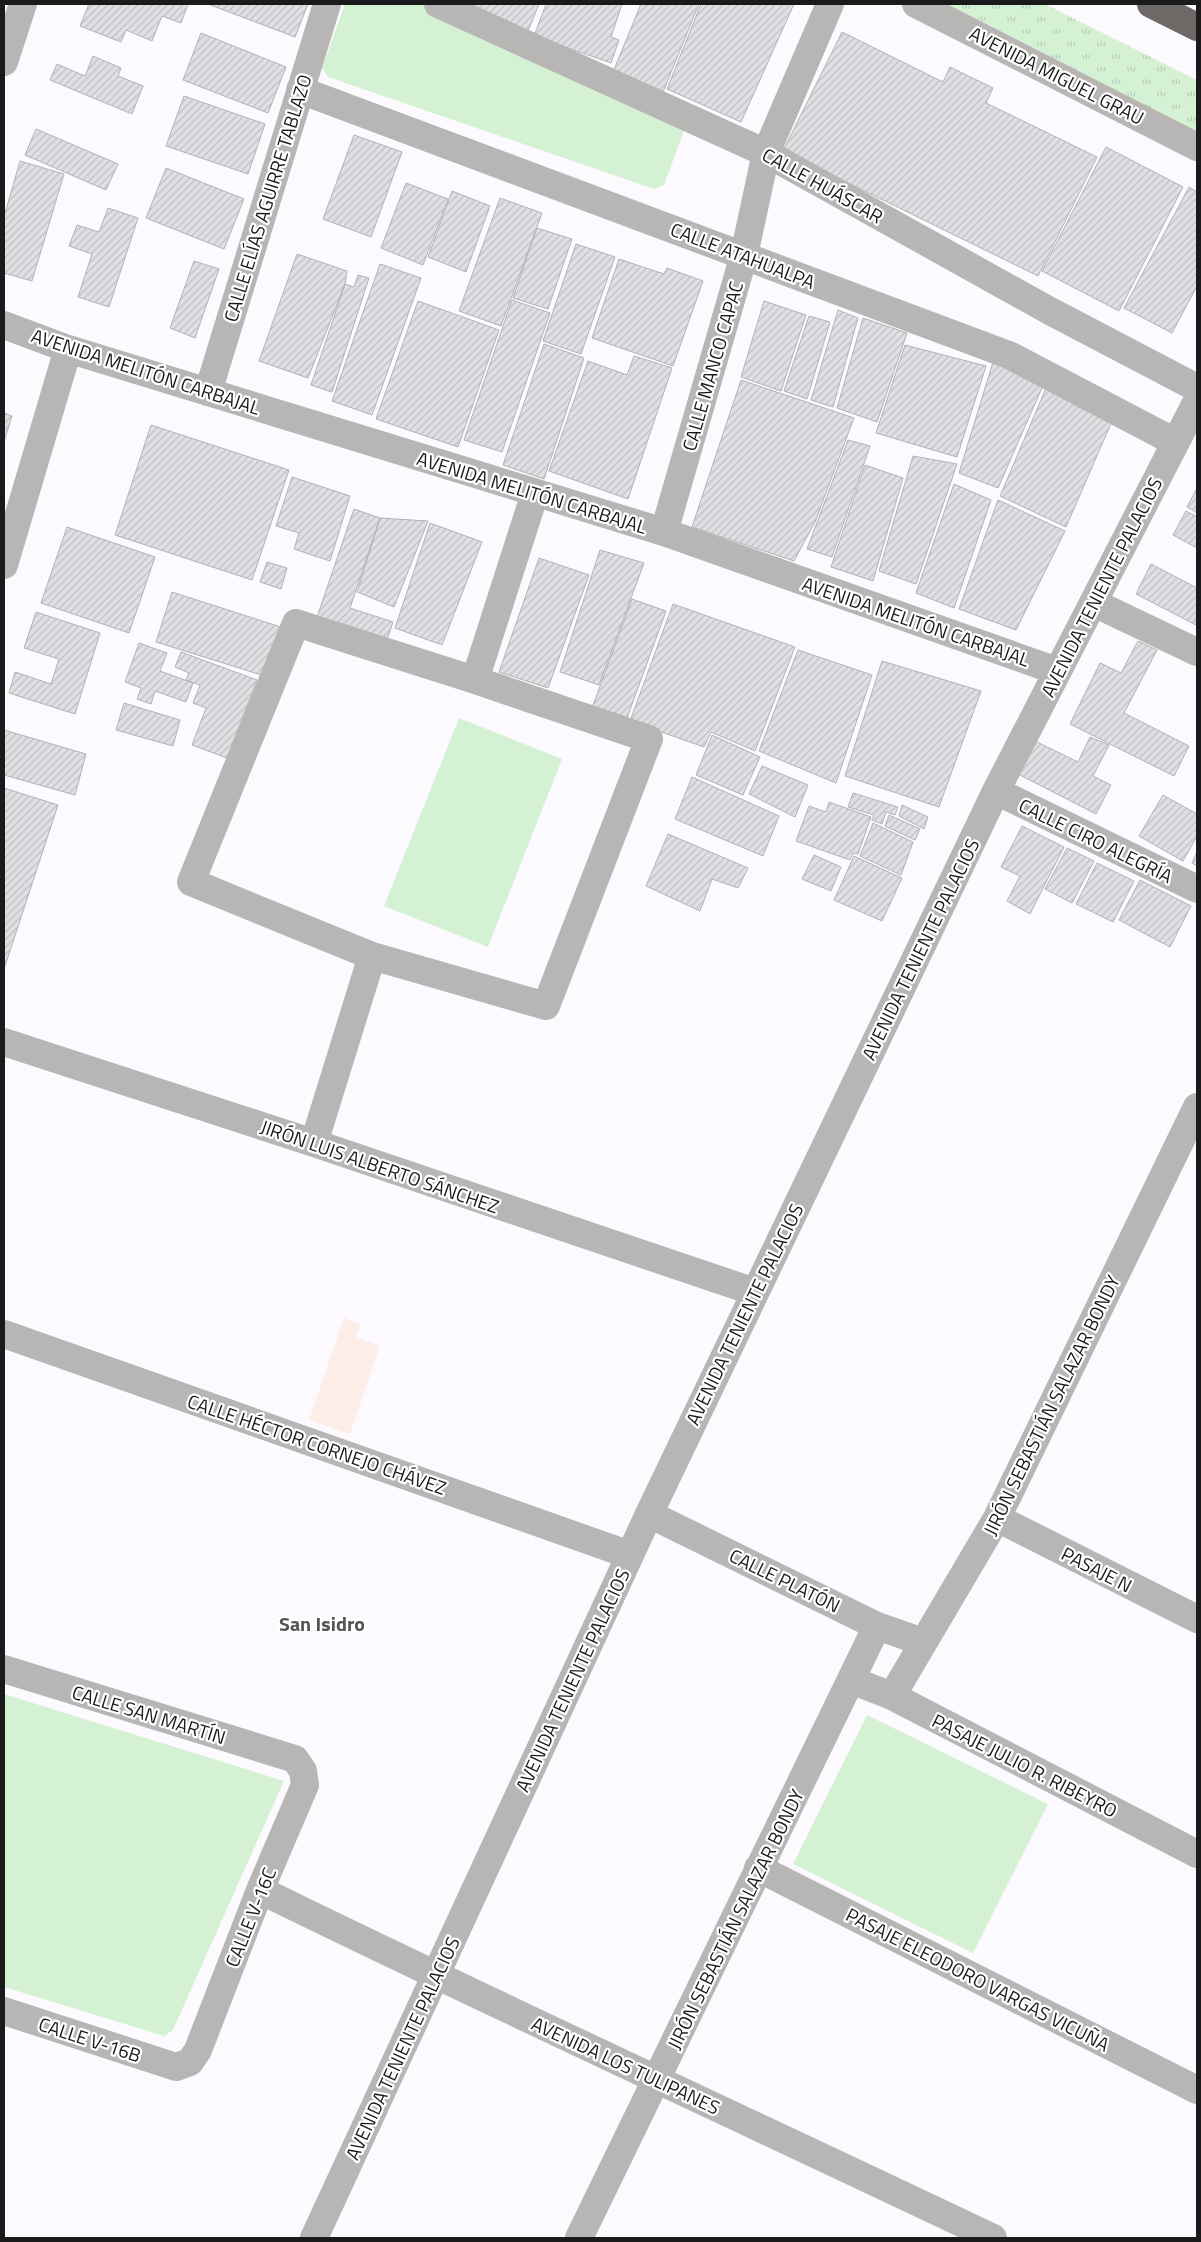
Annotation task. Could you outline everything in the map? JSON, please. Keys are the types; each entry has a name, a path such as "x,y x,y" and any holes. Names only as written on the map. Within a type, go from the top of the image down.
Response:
{"highway":[{"path":"1151,4 1197,27"}],"street":[{"path":"4,62 23,4"},
{"name":"CALLE ELÍAS AGUIRRE TABLAZO","path":"208,392 327,4"},
{"name":"CALLE HUÁSCAR","path":"438,4 766,153 1050,311 1196,404"},
{"name":"CALLE MANCO CAPAC","path":"664,532 744,255 766,153 830,4"},
{"name":"AVENIDA MIGUEL GRAU","path":"916,4 1197,147"},
{"name":"CALLE ATAHUALPA","path":"300,90 1009,355 1175,442"},
{"name":"AVENIDA MELITÓN CARBAJAL","path":"4,324 68,349 664,532 1057,671"},
{"path":"4,565 68,349"},
{"name":"AVENIDA TENIENTE PALACIOS","path":"314,2238 630,1554 755,1292 996,791 1196,404"},
{"path":"475,680 536,493"},
{"path":"1094,603 1197,652"},
{"path":"296,623 475,680 649,739 546,1006 372,956 191,882 296,623"},
{"name":"CALLE CIRO ALEGRÍA","path":"996,791 1197,889"},
{"path":"314,1143 372,956"},
{"name":"JIRÓN LUIS ALBERTO SÁNCHEZ","path":"4,1042 314,1143 755,1292"},
{"name":"JIRÓN SEBASTIÁN SALAZAR BONDY","path":"892,1696 997,1518 1197,1107"},
{"name":"CALLE HÉCTOR CORNEJO CHÁVEZ","path":"4,1334 630,1554"},
{"name":"CALLE PLATÓN","path":"649,1514 877,1626 923,1642"},
{"name":"PASAJE N","path":"997,1518 1197,1619"},
{"name":"JIRÓN SEBASTIÁN SALAZAR BONDY","path":"579,2238 877,1626"},
{"name":"CALLE SAN MARTÍN","path":"4,1669 295,1759"},
{"name":"PASAJE JULIO R. RIBEYRO","path":"851,1680 892,1696 1197,1854"},
{"name":"CALLE V-16C","path":"176,2067 190,2062 198,2050 260,1890 305,1785 303,1771 295,1759"},
{"name":"PASAJE ELEODORO VARGAS VICUÑA","path":"758,1868 1197,2090"},
{"name":"AVENIDA LOS TULIPANES","path":"260,1890 436,1976 657,2078 993,2238"},
{"name":"CALLE V-16B","path":"4,2011 176,2067"}],"shaded area":[{"path":"344,1318 361,1324 356,1338 380,1346 350,1434 309,1420"}],"green space":[{"path":"345,4 426,4 685,128 664,185 654,189 328,77 322,68"},
{"path":"931,4 1045,4 1197,80 1197,136"},
{"path":"459,718 562,759 488,947 384,906"},
{"path":"4,1694 284,1781 173,2030 164,2036 4,1987"},
{"path":"867,1715 1048,1804 973,1953 793,1864"}],"building":[{"path":"89,4 188,4 181,23 162,16 152,41 126,30 121,42 80,26"},
{"path":"208,4 308,4 295,37"},
{"path":"475,4 539,4 526,36 471,14"},
{"path":"546,4 622,4 611,37 619,40 611,63 534,36"},
{"path":"641,4 699,4 663,92 613,72"},
{"path":"701,4 794,4 741,122 667,89"},
{"path":"842,32 943,82 950,67 993,88 986,103 1097,157 1038,276 783,151"},
{"path":"201,33 286,67 268,113 183,80"},
{"path":"93,56 121,68 118,76 143,86 132,114 50,80 57,64 85,76"},
{"path":"184,96 265,124 248,174 166,146"},
{"path":"36,129 118,164 106,190 25,155"},
{"path":"354,135 402,152 371,237 323,219"},
{"path":"1106,147 1183,187 1119,311 1042,271"},
{"path":"20,161 64,174 32,281 4,273 4,217"},
{"path":"166,168 244,199 224,249 146,218"},
{"path":"406,183 448,199 423,265 381,248"},
{"path":"1189,187 1197,192 1197,286 1172,333 1124,308"},
{"path":"452,191 490,206 466,272 428,257"},
{"path":"500,198 542,213 501,326 459,311"},
{"path":"108,208 138,218 109,307 78,297 92,254 69,246 77,225 99,232"},
{"path":"537,228 572,239 548,309 513,298"},
{"path":"576,244 615,257 581,354 543,341"},
{"path":"297,254 347,271 345,284 308,378 259,361"},
{"path":"619,259 664,274 667,268 703,281 673,366 592,338"},
{"path":"194,261 219,269 195,338 170,328"},
{"path":"380,264 421,278 372,415 332,401"},
{"path":"358,275 369,278 332,392 311,385 345,284 354,287"},
{"path":"512,300 550,313 502,452 464,440"},
{"path":"418,301 499,330 458,447 376,419"},
{"path":"764,301 806,315 781,391 741,377"},
{"path":"838,310 858,318 833,407 811,400"},
{"path":"809,316 830,322 807,399 784,391"},
{"path":"863,318 907,333 877,422 837,408"},
{"path":"544,344 584,358 544,479 503,465"},
{"path":"905,345 986,366 957,457 876,433"},
{"path":"634,356 672,368 628,499 549,471 588,361 627,375"},
{"path":"993,362 1045,381 998,488 959,473"},
{"path":"741,380 854,418 815,522 794,561 692,527"},
{"path":"1049,381 1116,412 1066,527 1000,496"},
{"path":"4,413 12,416 4,442"},
{"path":"151,425 289,470 252,580 115,535"},
{"path":"848,440 870,446 832,557 807,549"},
{"path":"913,456 957,464 916,584 879,571"},
{"path":"865,465 903,478 873,581 831,567"},
{"path":"292,477 350,496 330,561 294,549 299,533 276,526"},
{"path":"954,484 991,500 954,608 916,593"},
{"path":"1197,488 1197,513 1187,507"},
{"path":"998,500 1065,531 1016,630 959,609"},
{"path":"354,509 380,518 350,608 393,622 387,640 317,617"},
{"path":"1186,511 1197,517 1197,548 1173,535"},
{"path":"380,518 428,521 394,607 357,592"},
{"path":"430,523 482,542 442,645 395,628"},
{"path":"67,527 155,557 129,633 41,603"},
{"path":"600,550 644,563 599,685 560,672"},
{"path":"539,558 589,575 548,688 499,672"},
{"path":"267,562 287,568 281,589 260,582"},
{"path":"1151,564 1197,588 1196,625 1136,594"},
{"path":"172,592 287,629 271,678 156,642"},
{"path":"632,599 666,611 627,718 592,708"},
{"path":"673,604 795,647 755,751 711,732 704,747 630,721"},
{"path":"36,612 100,633 75,714 9,693 15,672 51,684 59,659 24,648"},
{"path":"1138,641 1157,650 1124,713 1189,746 1174,776 1070,724 1100,663 1121,673"},
{"path":"139,643 167,653 160,671 193,683 186,702 155,691 151,704 137,699 141,688 125,682"},
{"path":"798,650 872,675 836,783 759,751"},
{"path":"181,652 257,680 227,758 192,745 206,708 193,703 200,685 186,680 189,673 175,667"},
{"path":"882,661 981,691 939,807 845,776"},
{"path":"124,703 180,720 173,746 116,730"},
{"path":"4,730 86,754 75,795 4,775"},
{"path":"712,735 760,757 743,795 696,775"},
{"path":"1090,737 1109,745 1093,776 1111,785 1096,814 1018,774 1035,741 1078,762"},
{"path":"762,766 808,785 795,817 749,794"},
{"path":"692,777 779,816 763,856 675,819"},
{"path":"4,788 58,805 4,969"},
{"path":"853,793 898,807 895,815 886,812 882,824 872,820 874,815 848,807"},
{"path":"1163,795 1197,814 1197,836 1183,861 1139,836"},
{"path":"829,802 871,817 858,854 853,853 850,860 796,841 809,806 826,812"},
{"path":"902,805 928,817 924,829 899,816"},
{"path":"889,815 920,829 915,840 885,826"},
{"path":"873,823 913,842 901,875 860,856"},
{"path":"1022,826 1064,847 1030,914 1007,901 1020,876 1001,867"},
{"path":"668,834 748,868 738,888 712,879 700,911 646,886"},
{"path":"1067,848 1094,861 1072,903 1045,889"},
{"path":"1197,852 1197,866 1192,863"},
{"path":"814,855 841,867 831,891 802,879"},
{"path":"854,856 902,878 882,921 834,900"},
{"path":"1097,863 1134,881 1113,922 1076,904"},
{"path":"1140,880 1191,906 1170,947 1119,920"}],"district":[{"name":"San Isidro","path":"322,1623"}]}
